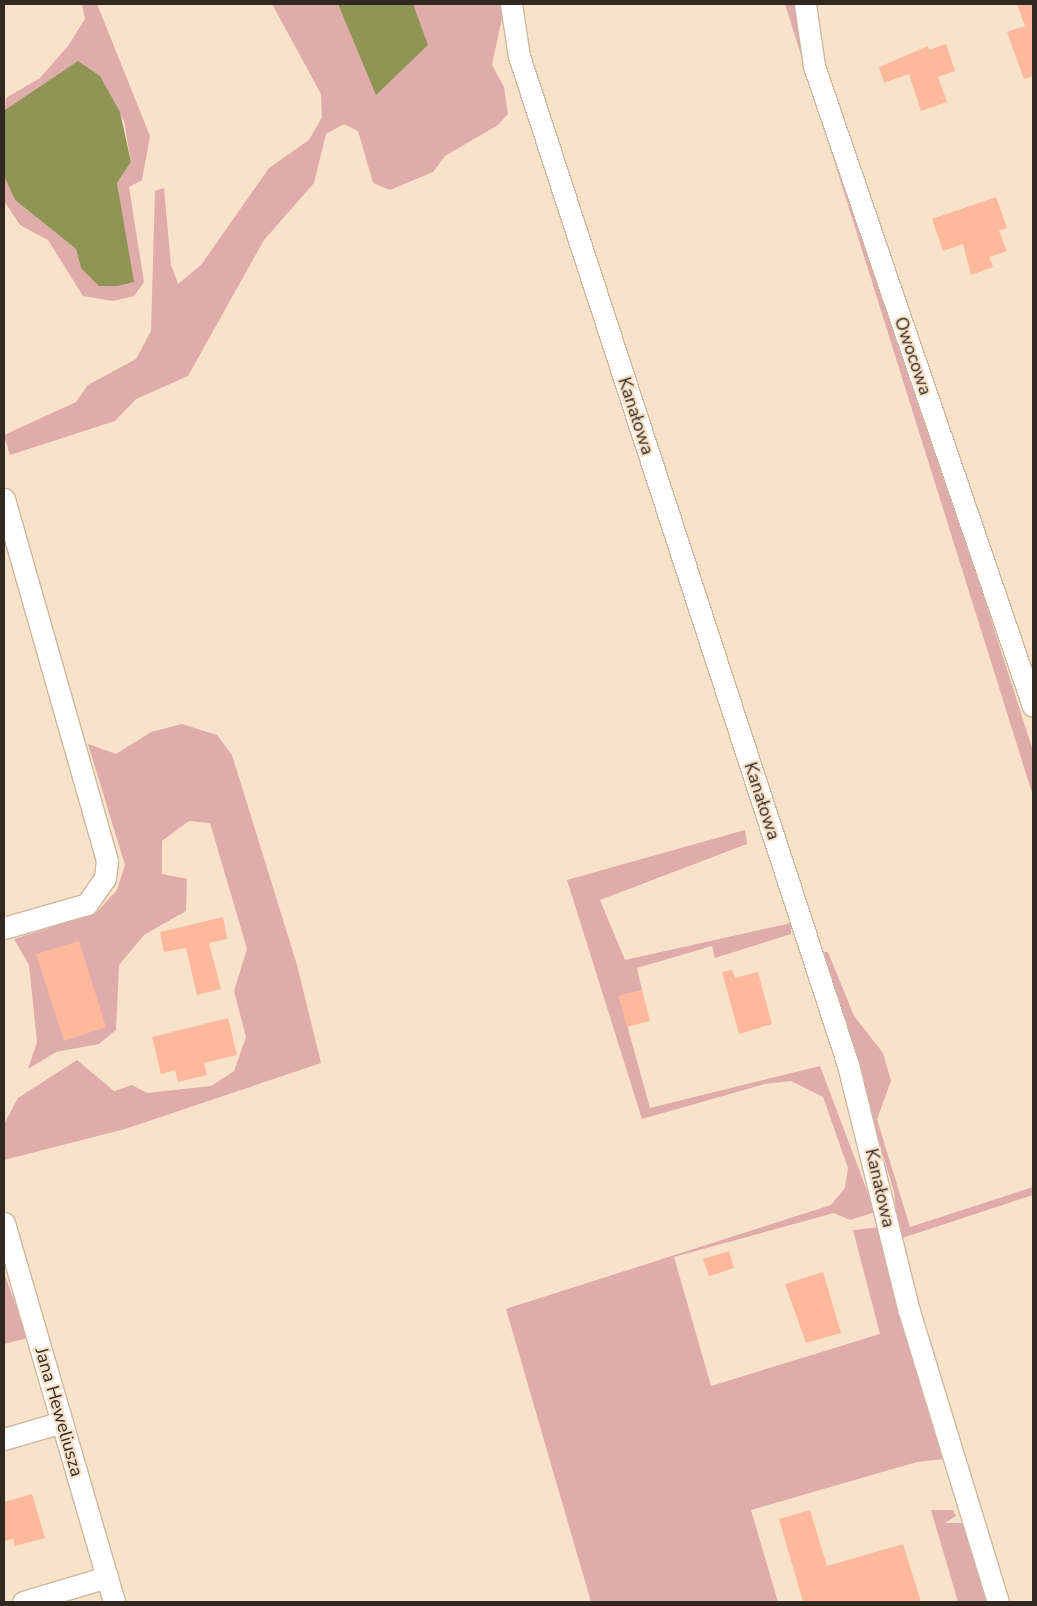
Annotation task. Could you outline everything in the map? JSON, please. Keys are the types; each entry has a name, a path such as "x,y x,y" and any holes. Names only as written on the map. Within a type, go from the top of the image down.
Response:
{"street":[{"name":"Kanałowa","path":"511,4 519,56 848,1065 910,1311 998,1602"},
{"name":"Owocowa","path":"805,4 814,66 1033,706"},
{"path":"4,499 107,861 105,878 86,904 4,928"},
{"name":"Jana Heweliusza","path":"4,1223 114,1602"},
{"path":"4,1439 62,1422"},
{"path":"23,1602 107,1577"}],"shaded area":[{"path":"82,4 97,4 150,136 142,180 129,187 144,282 134,296 113,301 83,296 48,240 20,225 4,201 4,176 15,200 76,249 81,268 121,210 117,183 131,162 124,121 100,76 5,110 4,119 6,98 40,78 68,46 85,19"},
{"path":"272,4 505,4 492,65 504,87 508,114 498,125 445,156 433,172 390,190 373,183 358,131 344,124 326,134 314,183 264,240 188,376 136,399 115,421 10,455 4,435 76,402 88,385 136,359 151,331 155,191 164,188 171,265 178,284 201,265 269,168 309,140 322,117 321,94"},
{"path":"338,4 413,4 428,45 376,95"},
{"path":"785,4 794,4 1033,751 1033,796"},
{"path":"78,61 100,76 120,112 131,162 117,183 134,282 117,286 99,286 81,268 76,249 15,200 4,176 5,110"},
{"path":"182,724 217,735 232,755 297,965 321,1063 125,1129 4,1160 4,1124 18,1098 77,1060 114,1091 132,1085 147,1093 211,1086 234,1071 246,1037 234,991 247,949 210,823 189,821 162,841 162,874 187,879 186,911 144,935 119,965 116,1030 99,1044 56,1052 28,1069 37,1042 29,965 14,939 96,913 117,890 125,865 88,744 116,754 151,732"},
{"path":"745,830 747,844 600,900 625,960 791,923 791,934 715,958 712,946 637,968 642,990 619,996 650,1108 820,1066 875,1212 850,1220 834,1213 674,1257 711,1386 880,1334 853,1230 882,1227 944,1459 917,1462 751,1510 778,1602 591,1602 506,1309 831,1205 845,1188 848,1168 823,1097 791,1081 765,1084 642,1119 567,880"},
{"path":"822,952 828,952 854,1016 883,1053 891,1081 877,1119 910,1227 1033,1187 1033,1195 899,1239 894,1192"},
{"path":"4,1273 28,1338 4,1344"},
{"path":"931,1510 953,1510 956,1516 945,1523 964,1523 989,1602 958,1602"}],"building":[{"path":"1017,4 1033,4 1033,76 1024,79 1007,32 1025,26"},
{"path":"946,44 955,71 938,77 947,102 921,111 909,74 884,83 879,67 928,46 929,50"},
{"path":"996,197 1007,228 999,231 1007,251 989,257 993,267 971,275 963,244 943,251 932,219"},
{"path":"223,917 227,939 209,943 221,989 197,995 186,948 164,952 160,932"},
{"path":"79,941 106,1027 64,1041 36,954"},
{"path":"732,970 735,978 758,972 772,1024 739,1034 722,972"},
{"path":"642,990 650,1021 627,1027 619,996"},
{"path":"228,1018 237,1055 204,1063 207,1075 178,1082 175,1070 161,1074 152,1037"},
{"path":"729,1251 734,1268 709,1276 703,1259"},
{"path":"823,1272 841,1333 806,1343 785,1284"},
{"path":"32,1494 45,1538 15,1546 13,1539 4,1541 4,1502"},
{"path":"810,1510 827,1566 903,1544 921,1602 803,1602 779,1519"}]}
